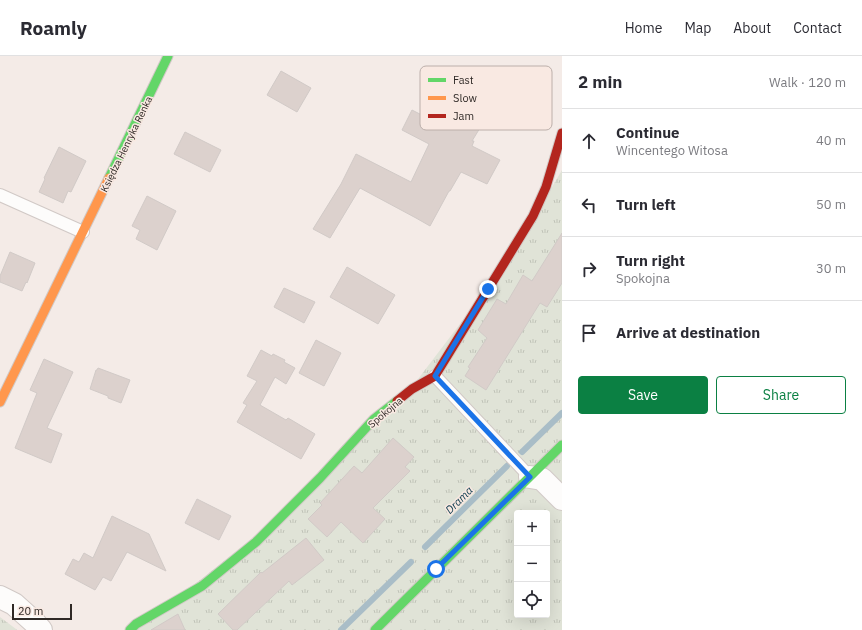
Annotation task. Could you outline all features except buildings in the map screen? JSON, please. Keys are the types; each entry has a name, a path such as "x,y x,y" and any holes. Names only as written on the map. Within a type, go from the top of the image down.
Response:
{"street":[{"name":"Księdza Henryka Renka","path":"1,398 168,56"},
{"name":"Spokojna","path":"130,630 136,624 202,586 256,542 320,478 374,419 412,389 435,376 534,216 546,187 562,133"},
{"path":"375,630 562,445"},
{"path":"530,477 542,479 562,499"},
{"path":"0,597 14,604 41,630"}],"lane":[{"path":"0,195 83,232"},
{"path":"435,376 530,477"}],"green space":[{"path":"562,170 562,630 136,630 278,519 415,383 511,257"},
{"path":"0,617 16,629 17,630 0,630"}],"waterway":[{"name":"Drama","path":"522,452 562,413"},
{"name":"Drama","path":"425,547 507,466"},
{"name":"Drama","path":"341,630 411,562"}],"traffic: fast":[{"path":"109,178 168,56"},
{"path":"130,630 136,624 202,586 256,542 320,478 374,419 397,401"},
{"path":"375,630 562,445"}],"traffic: slow":[{"path":"0,402 109,178"}],"traffic: jam":[{"path":"397,401 412,389 435,376 533,216 546,187 562,133"}],"route":[{"path":"436,569 530,477 435,376 488,289"}]}
